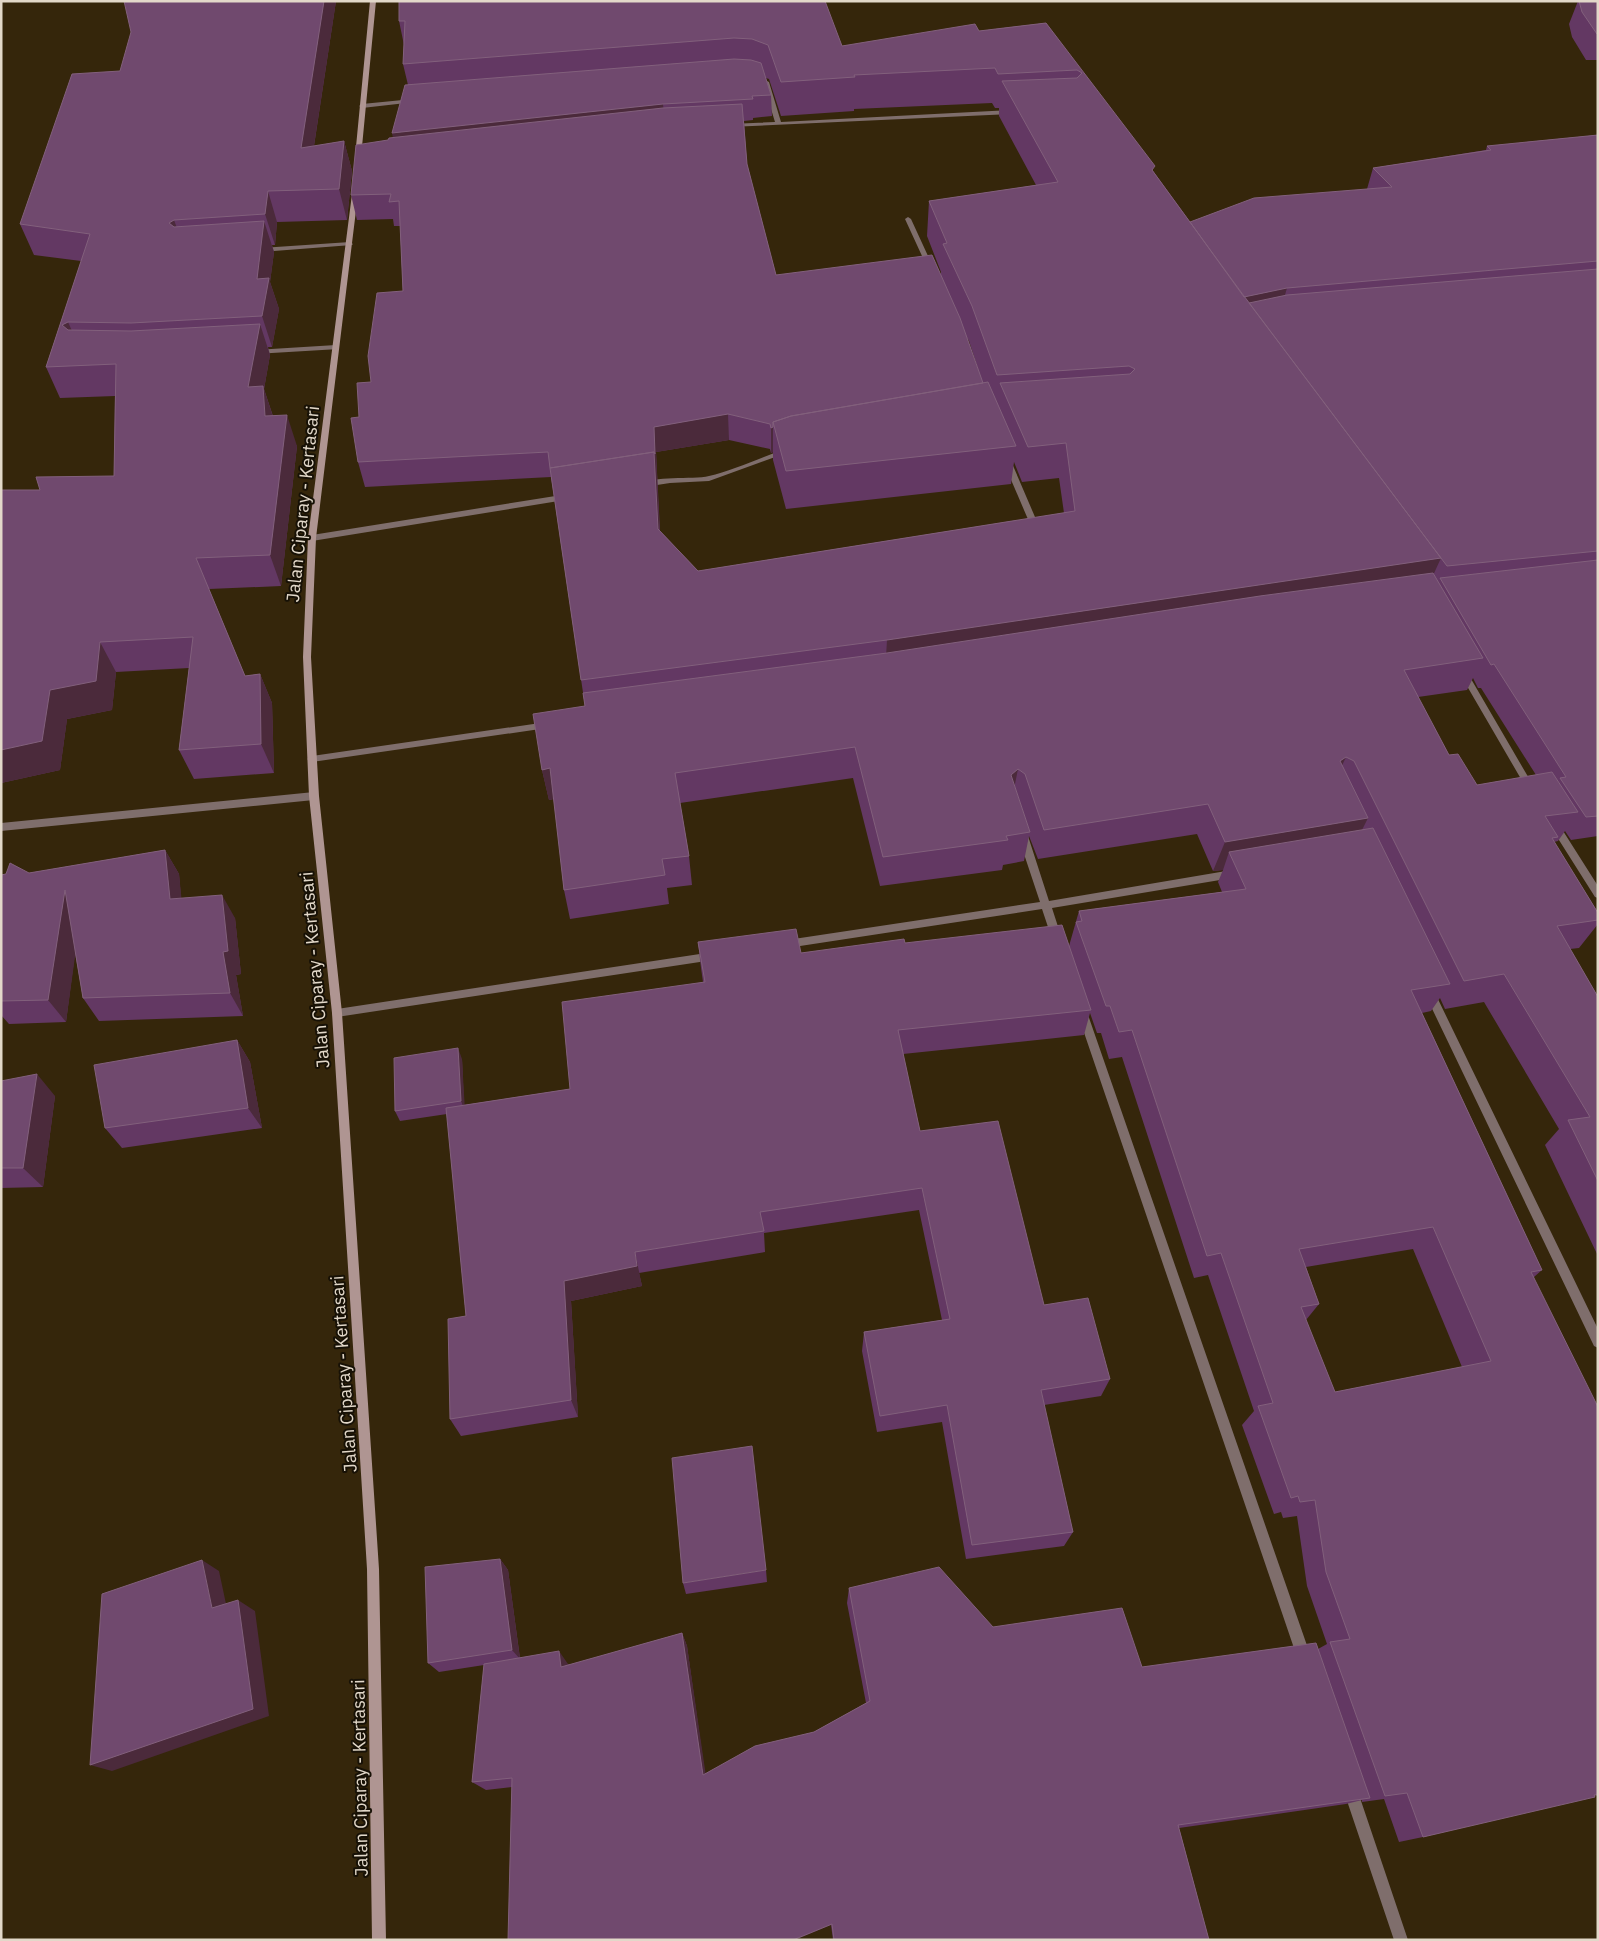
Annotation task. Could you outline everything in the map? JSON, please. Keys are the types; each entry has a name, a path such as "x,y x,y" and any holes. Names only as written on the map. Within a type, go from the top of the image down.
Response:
{"main road":[{"name":"Jalan Ciparay - Kertasari","path":"373,1 362,106 360,169 312,538 307,657 314,796 337,1013 372,1569 379,1940"}],"street":[{"path":"753,77 766,82 779,124"},
{"path":"362,106 419,101"},
{"path":"722,126 1023,111"},
{"path":"908,219 936,280"},
{"path":"253,250 350,244"},
{"path":"250,352 336,347"},
{"path":"1002,449 1031,517"},
{"path":"633,487 670,481 709,479 790,450"},
{"path":"312,538 577,496"},
{"path":"1460,667 1539,801"},
{"path":"312,759 559,723"},
{"path":"1,827 314,796"},
{"path":"1550,818 1598,894"},
{"path":"1018,823 1062,952"},
{"path":"780,945 1046,905 1243,872"},
{"path":"337,1013 721,954"},
{"path":"1425,985 1598,1342"},
{"path":"1078,1000 1309,1671"},
{"path":"1345,1775 1401,1940"}],"building":[{"path":"124,1 324,1 301,148 344,141 339,189 268,191 265,214 174,220 169,223 174,227 264,221 257,279 269,278 262,316 131,323 68,322 62,325 68,330 131,331 260,324 248,387 263,386 265,416 287,415 270,555 196,558 245,676 260,674 261,744 179,750 193,637 100,642 96,681 50,690 42,741 1,750 1,490 40,490 36,477 114,476 116,364 46,367 90,234 20,224 72,74 120,71 131,32"},
{"path":"399,1 825,1 842,46 975,24 979,31 1046,23 1155,166 1152,170 1241,292 1441,558 887,640 581,680 550,468 654,452 658,529 698,571 1075,511 1066,443 1028,447 1000,383 1130,374 1135,369 1129,366 997,375 972,306 943,244 947,243 929,201 1058,182 1002,81 1077,78 1082,73 1077,70 998,74 995,68 854,75 855,77 781,82 768,45 752,39 734,38 403,64 405,21 399,21"},
{"path":"1579,1 1598,1 1598,34 1582,12"},
{"path":"734,59 751,60 761,63 771,95 752,96 753,99 663,104 392,133 405,85"},
{"path":"742,104 747,164 776,275 932,255 960,318 983,383 791,416 773,422 773,427 771,428 770,424 728,414 654,427 655,454 654,452 550,468 548,452 358,462 351,418 359,417 357,383 371,382 368,356 377,293 403,291 399,201 389,202 391,194 351,195 356,145 388,140 389,138 663,108"},
{"path":"1598,135 1598,261 1287,288 1244,297 1190,222 1254,198 1392,187 1373,168 1491,150 1487,146"},
{"path":"1598,269 1598,551 1447,566 1249,303 1287,295"},
{"path":"988,382 1016,446 786,471 773,422 791,416"},
{"path":"1598,560 1598,816 1586,817 1560,778 1566,777 1494,664 1491,665 1440,578"},
{"path":"1433,573 1483,658 1404,670 1449,755 1458,754 1477,785 1552,772 1578,812 1545,816 1558,837 1552,838 1598,913 1598,920 1557,926 1598,997 1598,1181 1568,1120 1590,1117 1504,974 1464,981 1354,761 1346,757 1340,761 1368,818 1225,842 1208,804 1044,830 1025,774 1018,769 1011,775 1030,832 1006,836 1008,840 883,857 855,747 675,773 689,856 662,859 665,875 564,890 550,768 542,770 533,714 585,706 583,693 887,653 1260,596"},
{"path":"1373,828 1450,984 1411,990 1542,1270 1531,1272 1598,1407 1598,1795 1594,1795 1595,1797 1423,1837 1407,1793 1385,1796 1330,1642 1350,1639 1326,1572 1315,1500 1300,1502 1298,1496 1291,1498 1258,1406 1273,1403 1221,1253 1207,1256 1132,1030 1119,1032 1110,1006 1106,1006 1076,922 1082,921 1079,911 1246,889 1229,852","holes":["1433,1227 1491,1361 1335,1392 1301,1307 1319,1304 1299,1249"]},
{"path":"165,850 170,899 222,895 228,951 223,952 230,993 83,998 65,890 48,1000 1,1001 1,875 6,874 10,863 29,873"},
{"path":"1062,925 1091,1010 898,1030 920,1131 998,1121 1044,1305 1088,1298 1110,1379 1041,1390 1073,1532 972,1545 947,1405 880,1416 864,1332 950,1319 922,1188 760,1212 764,1231 635,1252 637,1266 564,1281 571,1400 450,1419 448,1319 466,1316 446,1108 570,1089 562,1002 705,982 698,942 796,929 801,953 904,939 905,943"},
{"path":"237,1040 248,1108 105,1128 94,1065"},
{"path":"458,1048 461,1101 395,1111 394,1058"},
{"path":"37,1074 23,1168 1,1168 1,1081"},
{"path":"752,1446 766,1570 683,1583 672,1458"},
{"path":"500,1559 512,1650 428,1663 425,1567"},
{"path":"202,1560 212,1608 238,1600 253,1709 90,1765 102,1594"},
{"path":"939,1567 993,1627 1122,1608 1142,1667 1316,1643 1370,1798 1178,1825 1209,1940 834,1940 832,1924 793,1940 508,1940 512,1778 472,1782 484,1664 559,1651 561,1667 682,1633 703,1775 755,1746 814,1732 870,1701 849,1588"}]}
